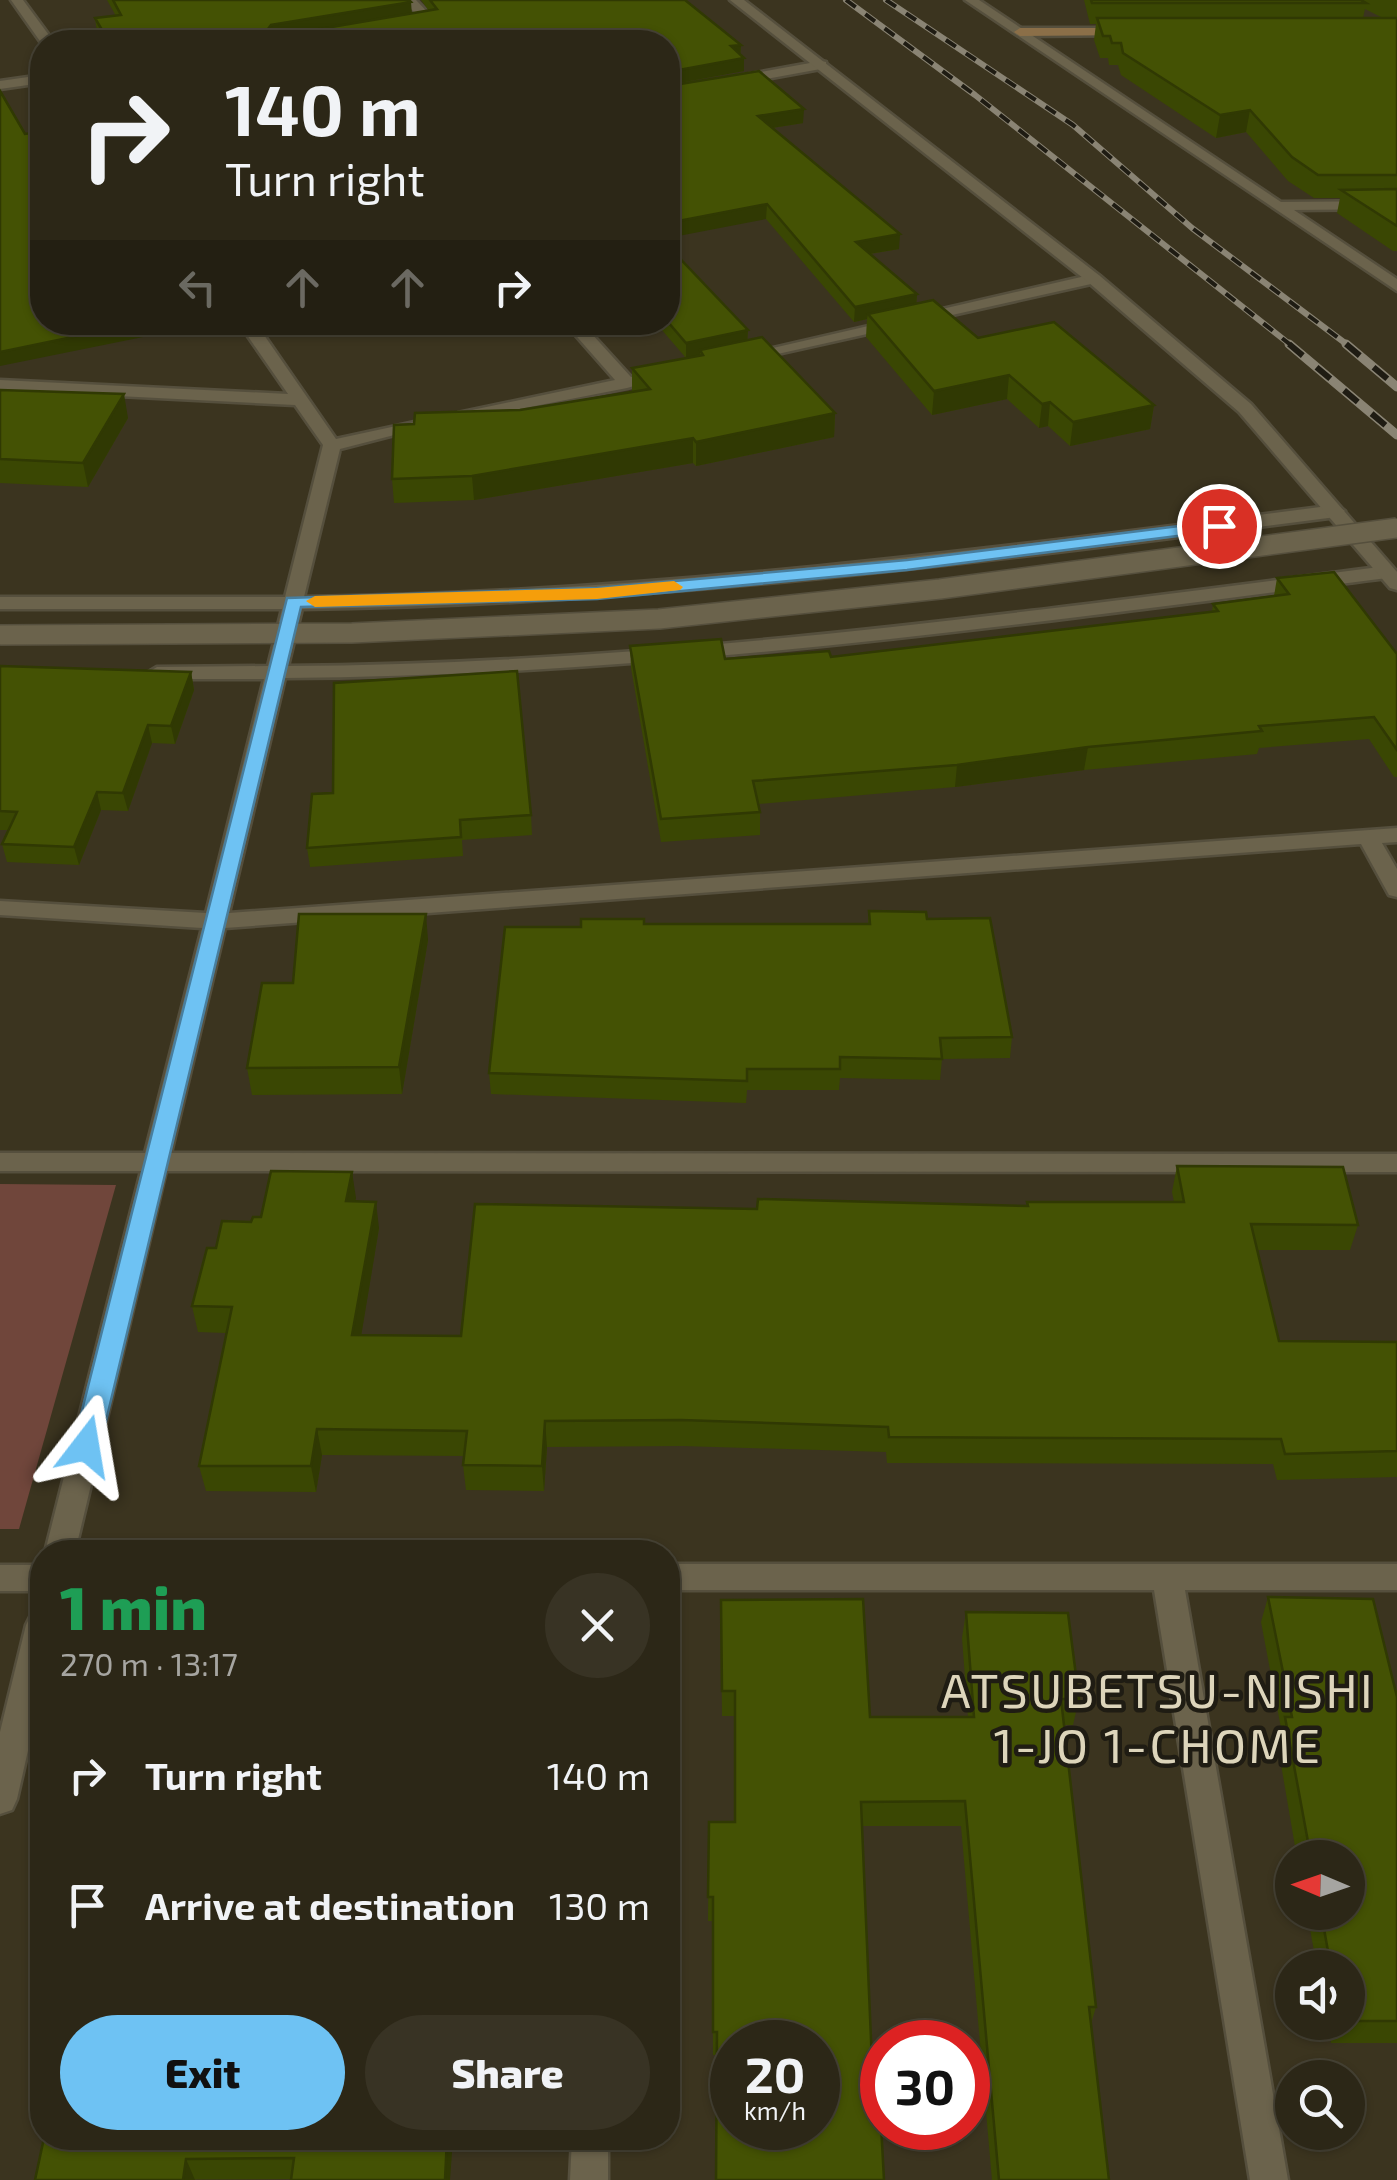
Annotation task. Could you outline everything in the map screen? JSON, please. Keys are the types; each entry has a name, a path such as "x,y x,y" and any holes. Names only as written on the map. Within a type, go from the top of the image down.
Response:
{"main road":[{"path":"1020,32 1138,32"}],"street":[{"path":"17,0 39,30"},
{"path":"392,26 429,20 409,0"},
{"path":"736,0 1094,279 1244,408 1392,578"},
{"path":"971,0 1397,286"},
{"path":"680,90 820,65"},
{"path":"0,85 30,80"},
{"path":"1277,206 1397,205"},
{"path":"724,361 1094,279"},
{"path":"63,1540 332,444 255,335"},
{"path":"584,335 627,383"},
{"path":"332,444 685,370"},
{"path":"0,385 301,400"},
{"path":"0,603 294,602 597,594 907,565 1336,511"},
{"path":"0,635 352,632 659,618 940,590 1397,528"},
{"path":"138,672 275,674 598,661 909,632 1392,578"},
{"path":"0,908 215,922 1397,835"},
{"path":"1368,837 1397,890"},
{"path":"0,1162 1397,1164"},
{"path":"680,1577 1397,1577"},
{"path":"1167,1577 1269,2180"},
{"path":"0,1578 30,1578"},
{"path":"0,1799 30,1675"},
{"path":"589,2180 590,2150"}],"shaded area":[{"path":"0,1184 116,1185 19,1529 0,1529"}],"building":[{"path":"113,0 411,2 271,25 269,30 102,30 95,18 121,15"},
{"path":"430,0 685,0 741,45 731,46 744,58 680,70 680,30 314,30 437,9"},
{"path":"1091,0 1361,0 1366,3 1092,3"},
{"path":"1097,18 1397,18 1397,175 1318,175 1292,157 1250,110 1220,115 1123,53 1121,43 1112,43 1110,36 1103,36"},
{"path":"759,71 804,109 758,116 900,234 856,242 917,294 855,307 767,204 680,221 680,84"},
{"path":"0,91 25,134 30,133 30,335 82,335 0,352"},
{"path":"1397,189 1397,226 1341,190"},
{"path":"680,259 748,330 686,343 679,335"},
{"path":"933,300 978,338 1054,322 1154,405 1073,422 1050,402 1042,404 1009,375 934,391 868,314"},
{"path":"762,337 835,413 696,442 693,438 472,476 392,479 394,425 414,424 415,413 520,410 650,389 632,368 703,355 700,350"},
{"path":"0,390 124,394 83,463 0,459"},
{"path":"1334,572 1397,654 1397,750 1374,717 1259,726 1262,731 1088,747 957,765 753,781 760,812 661,819 630,646 721,639 725,659 829,651 831,657 1218,611 1213,604 1289,594 1277,578"},
{"path":"0,666 191,672 171,726 148,725 123,793 97,792 74,847 2,844 17,812 0,811"},
{"path":"517,671 531,815 460,820 461,837 307,848 312,794 333,793 334,683"},
{"path":"869,911 926,912 927,919 990,918 1012,1037 940,1038 942,1059 840,1057 840,1069 747,1069 747,1081 489,1073 505,927 581,927 581,919 644,919 644,924 870,924"},
{"path":"299,914 426,914 399,1067 247,1068 262,983 293,983"},
{"path":"1177,1166 1343,1167 1358,1225 1251,1224 1279,1341 1397,1342 1397,1451 1285,1454 1281,1439 889,1437 888,1427 681,1420 545,1421 542,1466 463,1465 467,1431 317,1429 311,1466 199,1466 232,1307 192,1306 207,1248 216,1248 222,1221 251,1222 253,1217 261,1217 271,1171 352,1172 346,1201 376,1202 352,1335 461,1336 475,1204 757,1209 758,1199 1028,1206 1027,1202 1184,1202"},
{"path":"1268,1597 1373,1599 1397,1697 1397,2021 1365,2021 1365,1950 1328,1950 1324,1930 1365,1930 1365,1840 1308,1840 1285,1717 1292,1717"},
{"path":"863,1599 870,1717 974,1717 966,1612 1068,1613 1079,1699 1061,1699 1096,2007 1089,2007 1109,2180 999,2180 990,2080 990,2020 985,2020 965,1801 861,1802 870,2020 860,2020 860,2150 882,2150 884,2180 716,2180 716,2150 840,2150 840,2020 713,2020 709,1822 735,1822 735,1691 722,1691 721,1600"},
{"path":"41,2150 446,2150 445,2180 291,2180 294,2158 186,2159 183,2180 35,2180"}],"railway":[{"path":"846,0 975,95 1292,346"},
{"path":"886,0 1073,125 1192,228 1349,346"},
{"path":"1289,344 1397,435"},
{"path":"1346,344 1397,387"}],"slow traffic":[{"path":"315,601 597,594 674,587"}],"district":[{"name":"ATSUBETSU-NISHI 1-JO 1-CHOME","path":"1158,1716"}],"route":[{"path":"86,1446 294,602 597,594 907,565 1219,526"}]}
